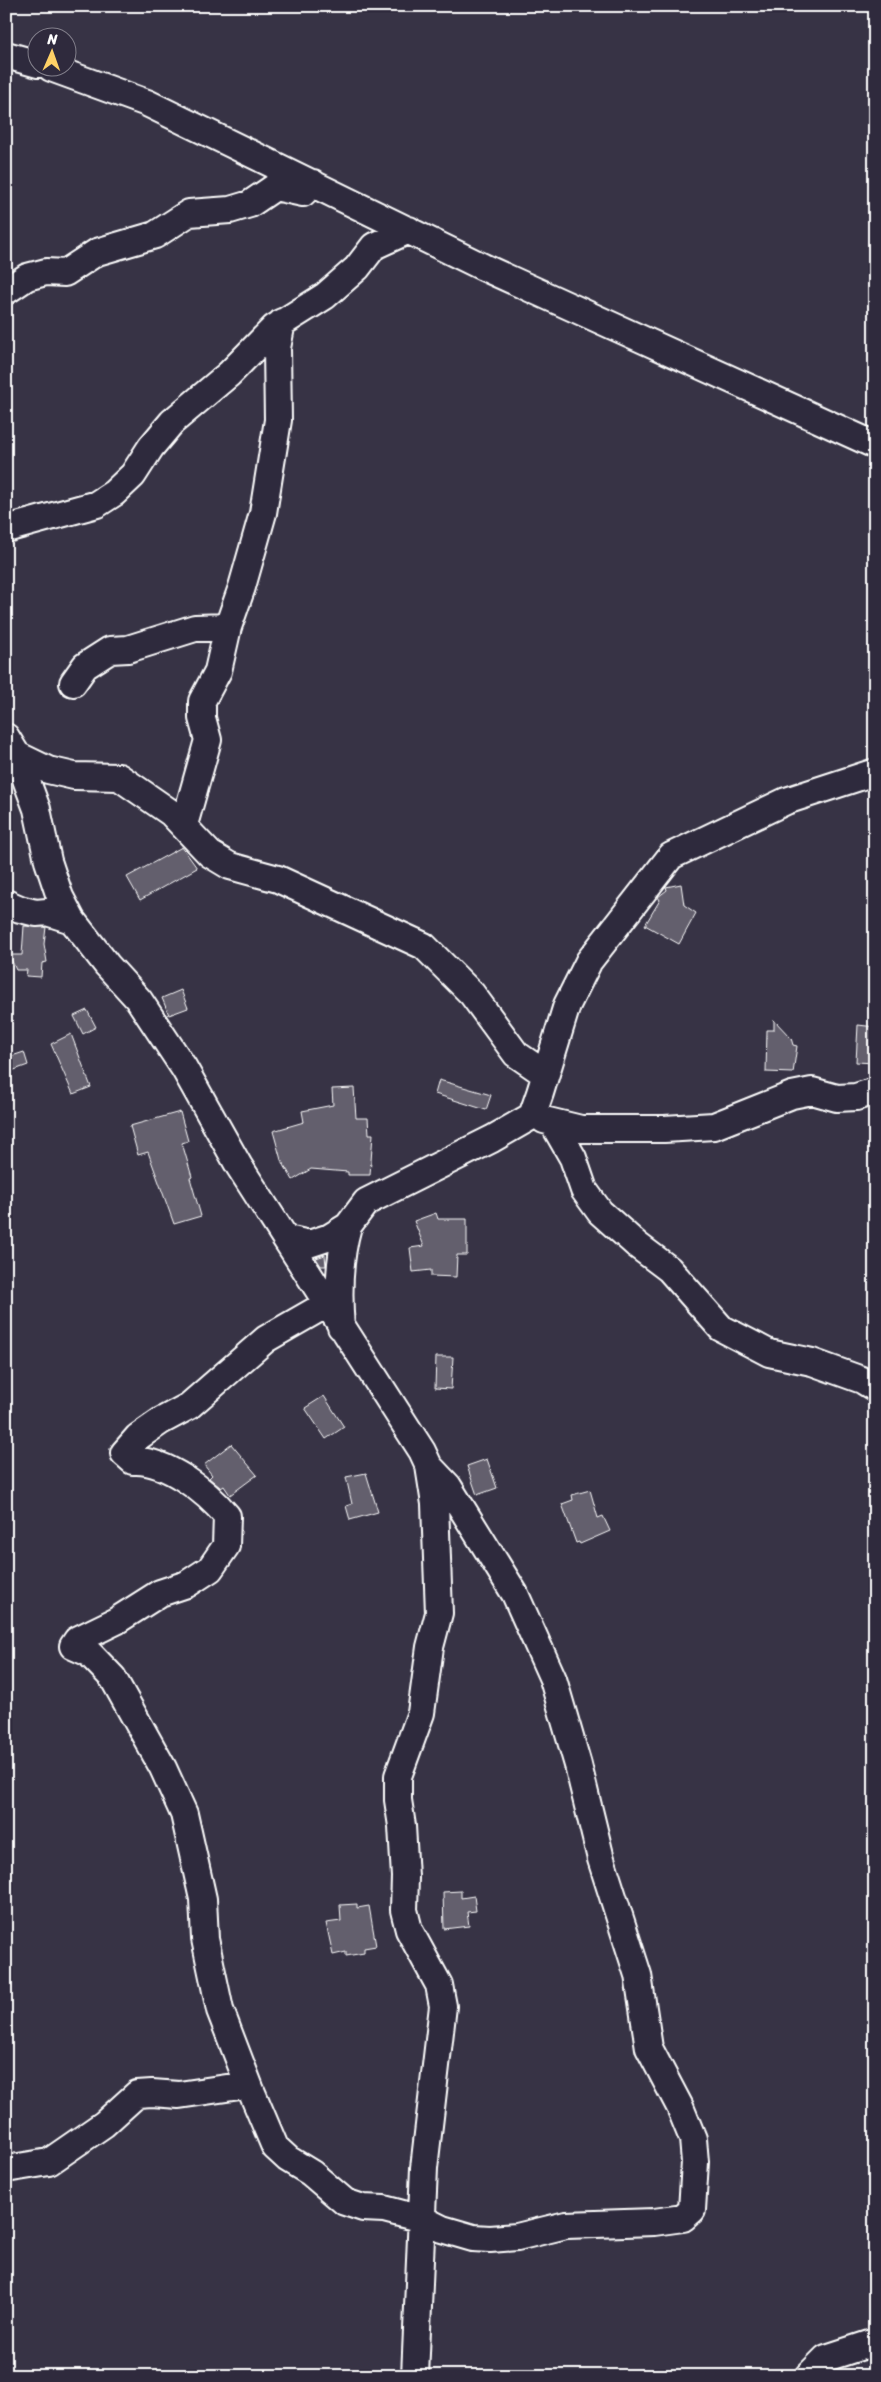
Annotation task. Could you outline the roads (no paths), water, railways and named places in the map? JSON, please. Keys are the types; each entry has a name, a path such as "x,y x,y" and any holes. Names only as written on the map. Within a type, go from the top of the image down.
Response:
{"street":[{"path":"6,55 28,61"},
{"path":"78,78 147,103 483,267 875,445"},
{"path":"6,291 27,277 46,272 65,273 98,252 155,235 189,213 230,210 250,204 275,187 303,193 313,183"},
{"path":"6,529 97,504 114,493 133,475 151,447 172,422 229,374 282,322 326,296 357,268 374,246 377,233 375,213"},
{"path":"374,246 409,230"},
{"path":"184,825 208,740 202,718 202,701 218,671 228,627 242,587 263,512 278,420 277,348 282,322"},
{"path":"73,683 85,666 110,650 128,649 195,628 228,627"},
{"path":"12,746 48,770 74,776 120,777 172,813 210,854 230,866 278,879 424,946 472,994 516,1054 545,1074"},
{"path":"12,746 37,809 48,861 54,904 72,920 107,965 139,1000 184,1068 238,1166 422,1451 429,1466 435,1504 439,1613 430,1647 421,1713 398,1776 398,1800 402,1826 405,1877 404,1910 409,1930 439,1985 443,2006 441,2041 424,2168 415,2376"},
{"path":"875,772 786,802 671,856 589,961 567,1005 545,1074 542,1120 572,1158 584,1190 600,1212 669,1269 721,1328 769,1353 812,1362 862,1380 875,1388"},
{"path":"6,903 36,913 54,904"},
{"path":"286,1239 309,1244 330,1237 348,1226 366,1202 492,1139 542,1120 581,1130 714,1126 792,1095 812,1091 837,1098 856,1098 875,1091"},
{"path":"342,1327 340,1311 342,1249 348,1226"},
{"path":"327,1304 266,1339 189,1406 161,1421 138,1437 124,1454 134,1461 145,1461 184,1477 216,1503 227,1516 226,1546 210,1569 187,1584 160,1593 116,1621 77,1640 73,1646 90,1653 113,1678 159,1760 184,1814 203,1899 205,1939 220,2010 275,2147 288,2159 311,2173 345,2202 362,2208 384,2209 422,2218 442,2229 473,2238 517,2237 566,2225 654,2222 683,2218 692,2210 695,2162 693,2139 680,2107 649,2048 638,1975 601,1859 578,1765 553,1679 515,1594 448,1486 429,1466"},
{"path":"6,2169 49,2162 104,2124 137,2094 179,2095 240,2086 250,2088"},
{"path":"808,2376 826,2358 875,2342"}]}
